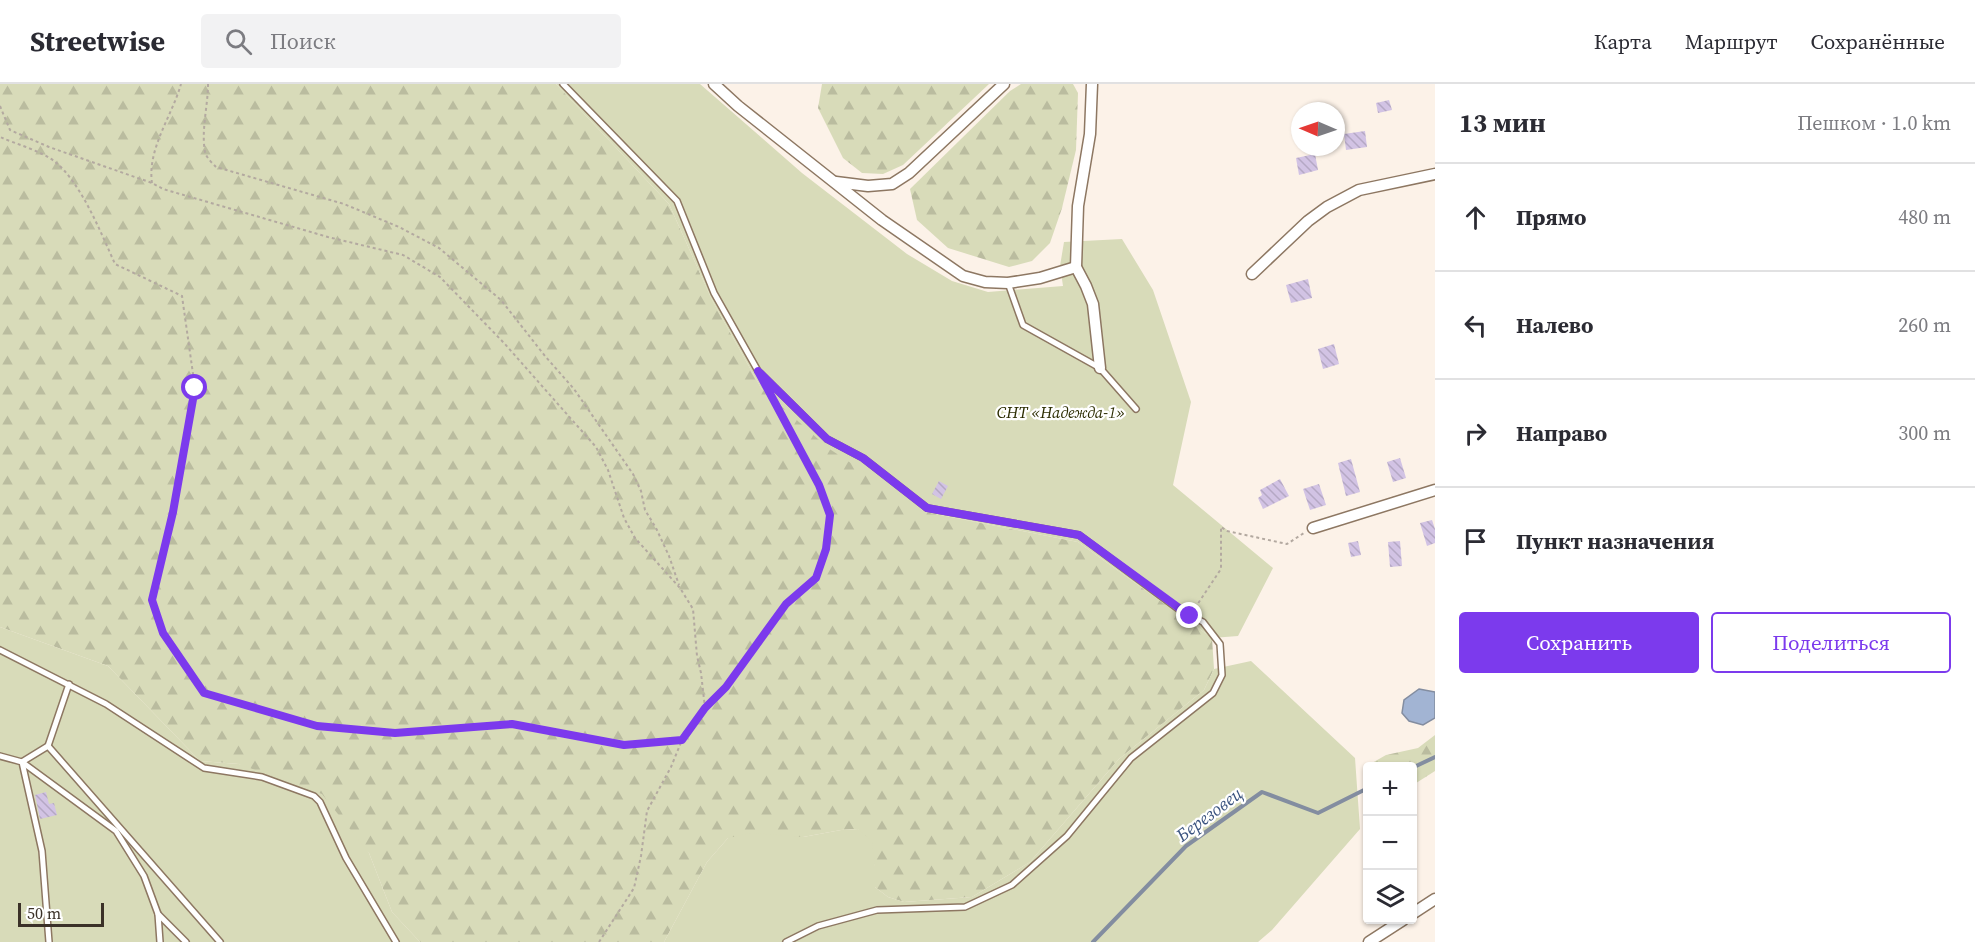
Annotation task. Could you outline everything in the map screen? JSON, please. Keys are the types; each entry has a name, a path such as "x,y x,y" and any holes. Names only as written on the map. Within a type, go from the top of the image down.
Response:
{"street":[{"path":"714,84 738,106 882,220 963,276 985,282 1008,283 1040,278 1076,267"},
{"path":"833,181 868,186 892,184 909,173 1004,84"},
{"path":"1092,84 1090,134 1078,206 1076,267 1093,304 1100,368"},
{"path":"1252,274 1308,221 1327,207 1359,190 1435,174"},
{"path":"1313,528 1435,490"},
{"path":"1417,911 1435,899"},
{"path":"1369,942 1397,924"}],"lane":[{"path":"563,84 677,201 714,293 758,371 827,439 863,458 927,508 1079,535 1190,616 1203,622 1220,644 1222,675 1213,693 1131,758 1066,836 1012,885 965,908 877,910 818,926 786,942"},
{"path":"1008,283 1023,325 1100,368 1136,409"},
{"path":"0,650 106,704 204,768 262,777 314,796 320,802 345,858 396,942"},
{"path":"22,762 48,746 69,684"},
{"path":"48,746 220,942"},
{"path":"0,756 22,762 116,831 144,876 158,914 160,942"},
{"path":"22,762 42,851 49,942"},
{"path":"158,914 186,942"}],"path":[{"path":"152,183 150,170 156,147 177,101 181,84"},
{"path":"208,84 204,134 205,154 216,167 344,204 399,227 439,248 501,300 574,389 633,474 641,491 645,510 669,556 680,588"},
{"path":"0,106 10,130 49,147 152,183 163,189 328,237 403,255 440,277 504,343 596,447 608,470 624,518 635,538 680,588 693,609 705,708"},
{"path":"0,137 53,160 71,177 115,264 182,296 195,388 173,512 152,600 163,633 204,693 317,726 395,733 512,724 624,745 682,740"},
{"path":"599,942 634,888 647,811 671,767 682,740 705,708 726,687 786,604 816,578 826,549 830,515 819,485 769,392"},
{"path":"1190,616 1221,569 1221,527 1227,531 1287,544 1313,528"}],"green space":[{"path":"0,84 556,84 669,204 712,300 761,388 925,512 1078,542 1212,638 1214,669 1204,690 1119,759 1030,862 972,897 904,902 888,897 875,887 875,866 858,829 803,837 728,838 707,862 664,942 420,942 392,912 369,853 239,764 200,761 108,666 0,627"},
{"name":"СНТ «Надежда-1»","path":"556,84 700,84 802,173 907,254 952,281 988,292 1063,286 1060,266 1064,242 1122,239 1153,290 1191,402 1173,485 1273,568 1238,636 1212,638 1078,542 925,512 828,448 761,388 712,300 669,204"},
{"path":"822,84 989,84 903,165 883,174 862,173 843,158 818,108"},
{"path":"1021,84 1073,84 1078,93 1076,150 1062,208 1050,243 1032,261 1009,267 948,248 917,220 910,189 1010,91"},
{"path":"0,627 108,666 200,761 239,764 322,794 369,853 392,912 420,942 0,942"},
{"path":"1251,661 1355,758 1360,829 1272,930 1258,942 664,942 707,862 728,838 751,833 803,837 858,829 872,841 875,887 888,897 904,902 972,897 1030,862 1119,759 1204,690 1214,669"},
{"path":"1435,735 1435,771 1417,782 1417,762 1374,762 1386,755 1418,748"}],"water":[{"path":"1419,689 1435,692 1435,718 1423,725 1409,721 1402,713 1404,700"}],"building":[{"path":"1389,100 1392,110 1378,113 1376,103"},
{"path":"1365,131 1367,147 1346,150 1345,134"},
{"path":"1315,156 1318,170 1299,175 1296,158"},
{"path":"1308,279 1312,298 1291,303 1286,285"},
{"path":"1334,344 1339,364 1323,369 1318,349"},
{"path":"1400,458 1406,478 1393,482 1387,462"},
{"path":"1351,459 1360,492 1346,496 1338,463"},
{"path":"1280,479 1289,496 1263,509 1258,498 1262,495 1260,490"},
{"path":"939,481 948,486 941,499 932,494"},
{"path":"1319,484 1326,505 1310,510 1303,489"},
{"path":"1432,520 1435,529 1435,543 1427,546 1420,523"},
{"path":"1358,541 1361,555 1351,557 1348,543"},
{"path":"1400,541 1402,566 1390,567 1388,542"},
{"path":"46,792 49,804 54,803 57,815 40,819 35,795"}],"waterway":[{"name":"Березовец","path":"1417,766 1435,757"},
{"name":"Березовец","path":"1093,942 1186,846 1262,792 1318,813 1363,790"}],"route":[{"path":"195,388 173,512 152,600 163,633 204,693 317,726 395,733 512,724 624,745 682,740 705,708 726,687 786,604 816,578 826,549 830,515 819,485 758,371 827,439 863,458 927,508 1079,535 1190,616"}]}
